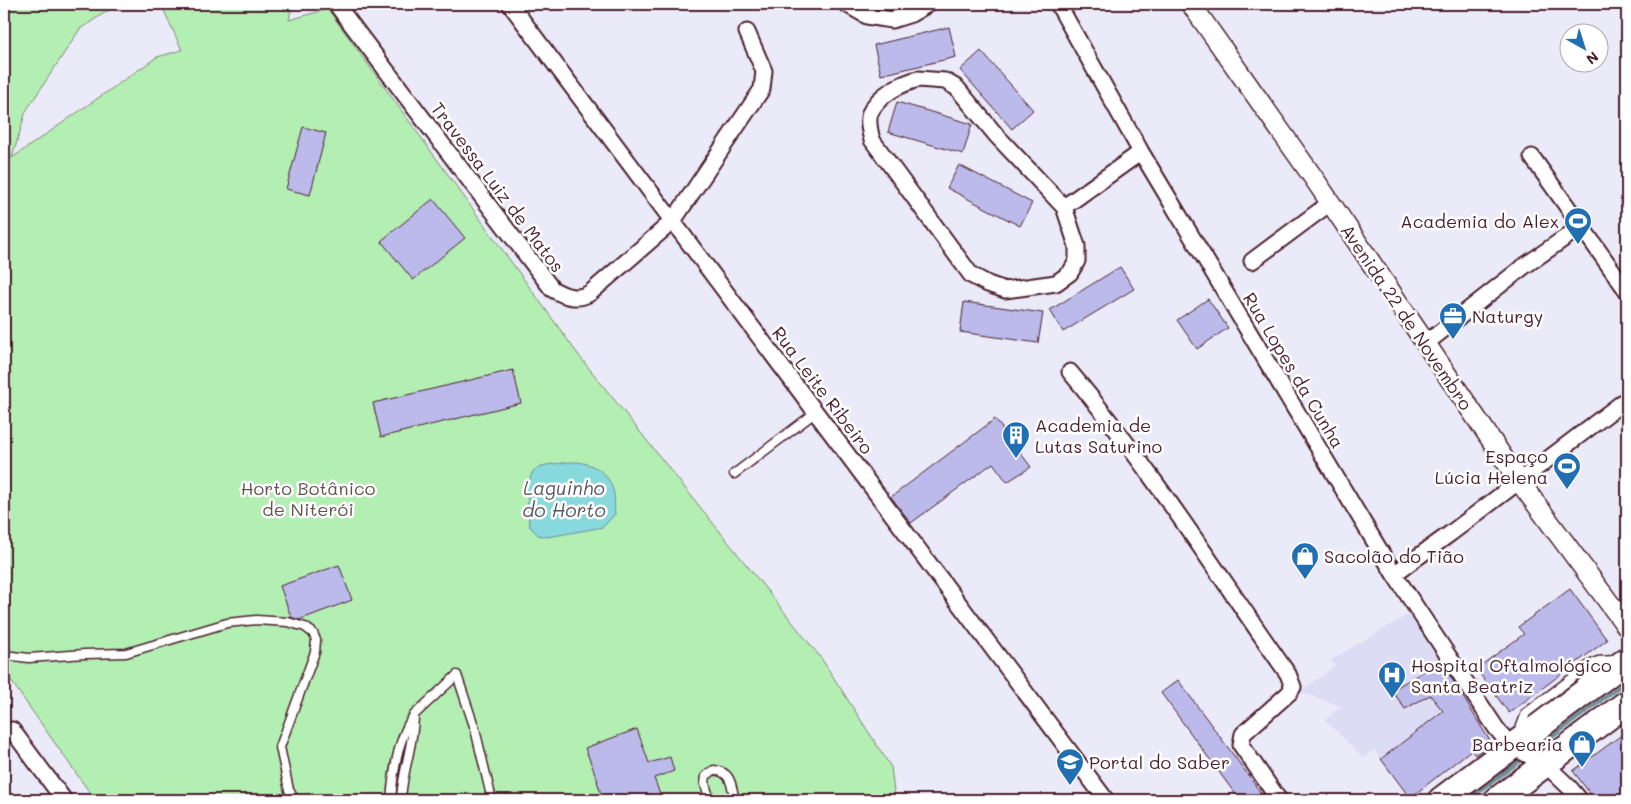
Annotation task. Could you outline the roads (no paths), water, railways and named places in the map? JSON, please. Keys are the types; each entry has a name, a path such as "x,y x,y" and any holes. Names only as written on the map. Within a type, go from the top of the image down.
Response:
{"highway":[{"path":"1441,800 1517,747 1627,660"},
{"path":"1497,800 1541,762 1627,703"}],"street":[{"name":"Travessa Luiz de Matos","path":"336,4 552,289 571,297 585,296 590,293 674,221 762,89 764,71 747,32"},
{"name":"Rua Leite Ribeiro","path":"510,4 1106,800"},
{"path":"846,4 867,16 892,20 911,14 928,4"},
{"name":"Rua Lopes da Cunha","path":"1058,4 1141,152 1394,574 1496,728 1517,747"},
{"name":"Avenida 22 de Novembro","path":"1191,4 1330,203 1519,481 1627,627"},
{"path":"918,80 945,81 952,84 996,135 1064,207 1077,246 1076,261 1070,273 1056,283 1005,290 988,284 971,275 872,140 869,127 870,113 882,98 897,87 909,82 918,80"},
{"path":"1064,207 1141,152"},
{"path":"1532,158 1627,291"},
{"path":"1252,261 1330,203"},
{"path":"1425,344 1523,267 1582,226"},
{"path":"1070,372 1099,406 1155,483 1288,674 1293,687 1289,693 1240,738 1240,745 1280,800"},
{"path":"1394,574 1451,534 1627,399"},
{"path":"12,730 64,800"},
{"path":"1517,747 1541,762 1570,788 1580,800"}],"lane":[{"path":"734,474 816,412"},
{"path":"4,655 29,658 126,653 227,623 256,620 288,622 305,628 313,633 316,640 315,652 280,746 289,790 295,800"},
{"path":"391,800 393,776 405,729 414,715 457,675 476,729 492,800"},
{"path":"401,800 402,783 413,731 414,715"},
{"path":"710,800 705,784 706,776 714,770 723,771 730,778 734,800"}],"water":[{"name":"Laguinho do Horto","path":"570,462 585,463 604,474 612,486 615,514 603,527 548,537 538,535 530,527 528,514 527,486 533,471 546,465"}],"waterway":[{"path":"1532,752 1627,681"},
{"path":"1468,800 1524,758"}],"place":[{"name":"Academia do Alex","path":"1578,245"},
{"name":"Naturgy","path":"1453,340"},
{"name":"Academia de Lutas Saturino","path":"1016,459"},
{"name":"Espaço Lúcia Helena","path":"1567,490"},
{"name":"Sacolão do Tião","path":"1305,580"},
{"name":"Hospital Oftalmológico Santa Beatriz","path":"1392,699"},
{"name":"Barbearia","path":"1582,768"},
{"name":"Portal do Saber","path":"1070,786"}],"park label":[{"name":"Horto Botânico de Niterói","path":"308,498"}]}
